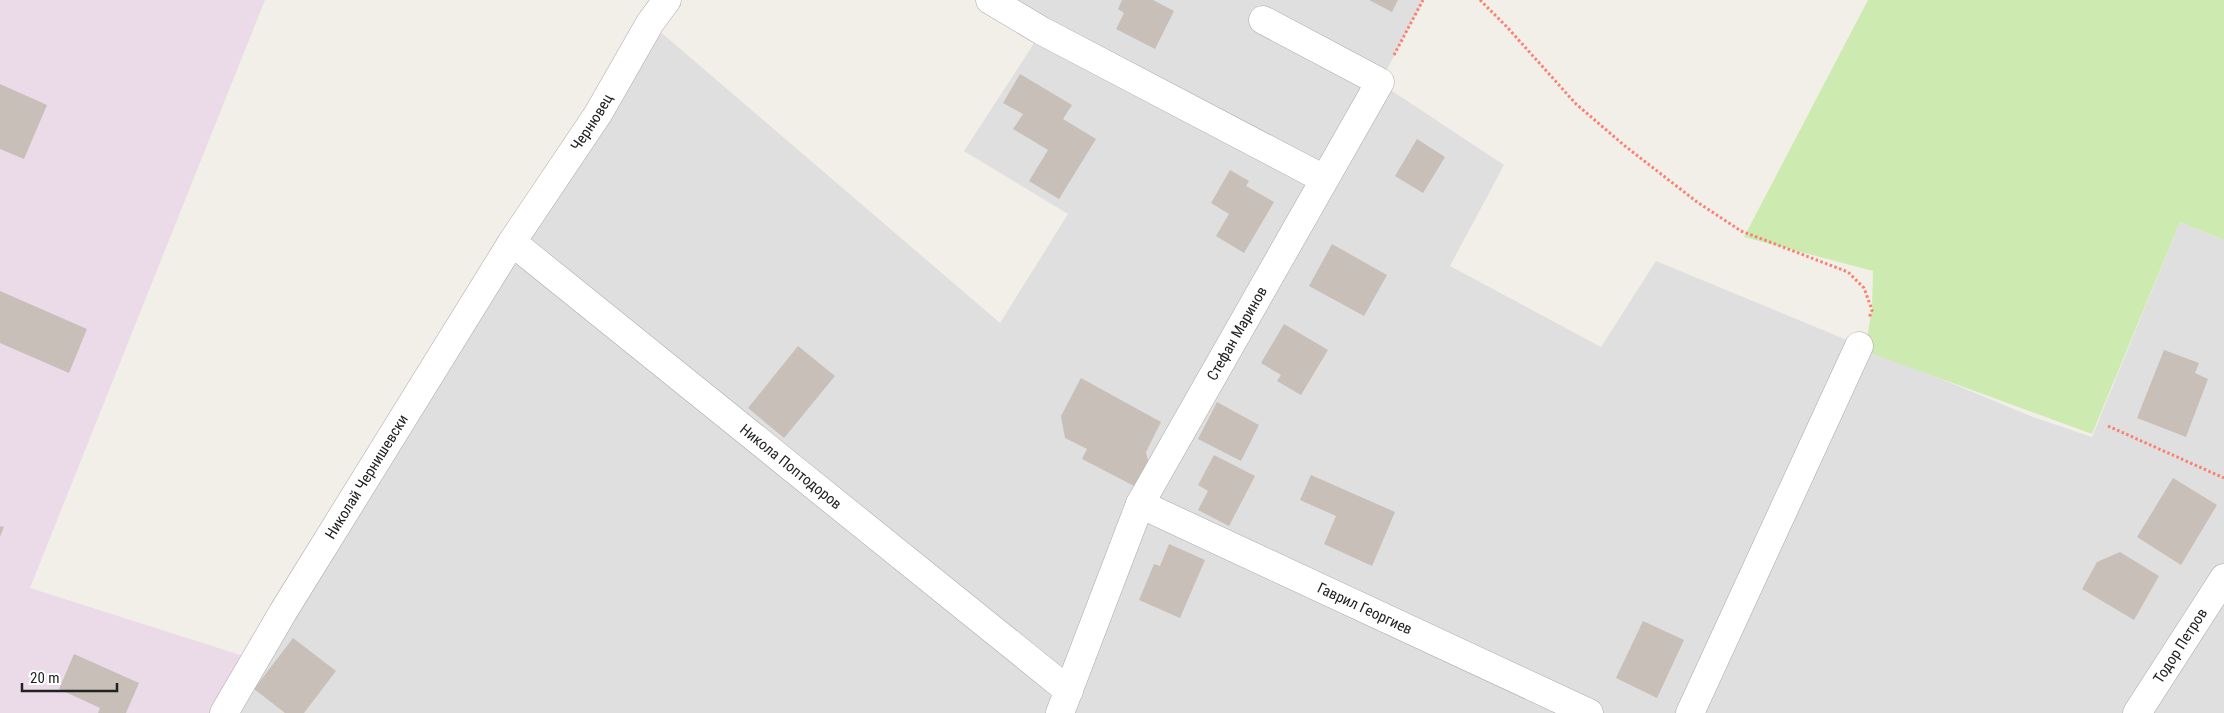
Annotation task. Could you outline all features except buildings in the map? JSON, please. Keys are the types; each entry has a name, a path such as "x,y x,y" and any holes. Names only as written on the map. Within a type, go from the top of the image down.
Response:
{"street":[{"name":"Чернювец","path":"512,242 598,114 650,23 667,0"},
{"path":"990,0 1042,31 1324,179"},
{"path":"1263,20 1380,82"},
{"name":"Стефан Маринов","path":"1064,702 1140,504 1380,82"},
{"name":"Никола Поптодоров","path":"512,242 1064,702"},
{"name":"Николай Чернишевски","path":"224,713 512,242"},
{"path":"1690,713 1859,346"},
{"name":"Гаврил Георгиев","path":"1140,504 1589,713"},
{"name":"Тодор Петров","path":"2137,713 2224,578"}],"path":[{"path":"1380,82 1423,0"},
{"path":"1480,0 1507,27 1576,104 1625,146 1697,202 1741,231 1848,272 1864,288 1872,310 1859,346"},
{"path":"2108,426 2224,478"}],"shaded area":[{"path":"0,0 265,0 30,588 256,660 224,713 0,713"},
{"path":"990,0 1423,0 1380,83 1504,165 1450,266 1601,347 1656,261 2033,417 2092,437 2180,222 2224,240 2224,713 224,713 650,23 1000,323 1068,214 964,151 1042,31"}],"green space":[{"path":"1868,0 2224,0 2224,240 2180,222 2092,434 1865,351 1872,308 1873,271 1744,237"}]}
